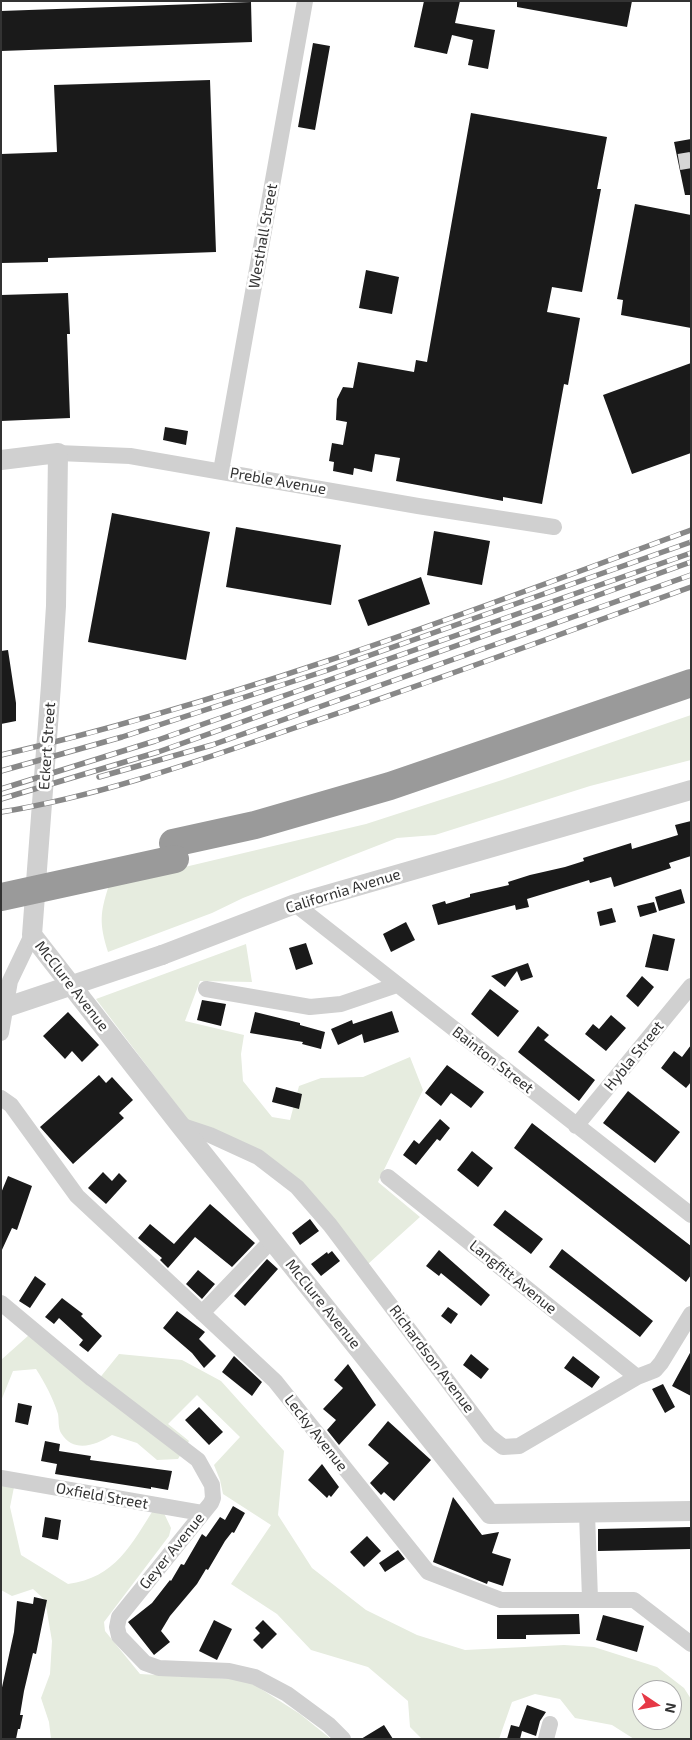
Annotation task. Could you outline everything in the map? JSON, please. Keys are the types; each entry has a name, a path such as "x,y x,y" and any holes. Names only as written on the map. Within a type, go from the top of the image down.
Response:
{"highway":[{"path":"1,897 174,851 255,825 390,786 691,683"},
{"path":"1,880 174,851 272,838 346,818 691,702"}],"street":[{"name":"Westhall Street","path":"221,471 304,1"},
{"name":"Preble Avenue","path":"1,460 58,453 130,456 418,506 554,527"},
{"name":"Eckert Street","path":"1,1033 10,981 32,935 53,655 58,453"},
{"name":"California Avenue","path":"1,1009 162,955 295,904 691,790"},
{"name":"Bainton Street","path":"295,904 691,1216"},
{"name":"McClure Avenue","path":"32,935 180,1125 490,1514 691,1511"},
{"path":"206,989 310,1007 341,1004 397,985"},
{"name":"Hybla Street","path":"576,1126 691,986"},
{"name":"Lecky Avenue","path":"1,1098 11,1105 77,1196 275,1381 428,1572 501,1600 634,1600 691,1644"},
{"name":"Richardson Avenue","path":"180,1125 210,1135 258,1157 297,1187 330,1225 497,1444 508,1448 519,1446 637,1377 655,1370 691,1314"},
{"name":"Langfitt Avenue","path":"388,1177 637,1377"},
{"path":"202,1313 272,1240"},
{"name":"Geyer Avenue","path":"1,1303 92,1379 198,1460 209,1476 214,1492 210,1503 119,1618 116,1628 119,1636 139,1659 151,1666 229,1671 244,1674 270,1684 329,1725 343,1739"},
{"name":"Oxfield Street","path":"1,1478 202,1514"},
{"path":"587,1513 590,1599"}],"shaded area":[{"path":"691,715 691,760 590,786 435,835 397,838 243,898 212,913 108,952 103,933 102,911 109,885 366,824 502,780"},
{"path":"246,944 252,982 200,981 185,1021 244,1035 241,1054 243,1081 272,1117 290,1120 299,1086 321,1078 363,1077 410,1057 423,1090 378,1182 420,1217 368,1264 305,1187 289,1171 258,1150 191,1124 96,999"},
{"path":"29,1335 94,1385 119,1354 182,1360 221,1381 284,1451 278,1515 312,1568 366,1610 417,1635 465,1650 564,1645 594,1647 657,1667 674,1680 632,1680 632,1730 682,1730 682,1686 691,1699 691,1739 634,1739 612,1725 575,1718 560,1699 535,1694 512,1702 499,1739 422,1739 410,1727 408,1701 368,1667 311,1650 277,1614 231,1584 271,1525 223,1494 214,1465 240,1437 197,1395 168,1424 189,1441 178,1459 157,1460 137,1443 112,1435 99,1442 85,1446 72,1444 66,1440 60,1431 54,1402 36,1369 13,1371 1,1401 1,1360"},
{"path":"1,1485 14,1487 10,1507 21,1555 68,1584 98,1575 110,1567 130,1546 155,1507 162,1509 171,1528 169,1536 104,1622 105,1631 140,1674 247,1680 300,1714 331,1739 51,1739 49,1722 41,1698 50,1674 52,1641 45,1600 33,1589 12,1596 1,1590"}],"building":[{"path":"424,1 460,1 455,23 495,30 488,69 468,65 473,40 452,35 447,54 414,47"},
{"path":"517,1 632,1 627,27 517,7"},
{"path":"251,2 252,42 1,51 1,11"},
{"path":"313,43 330,46 315,130 298,127"},
{"path":"210,80 216,252 48,258 48,262 1,263 1,154 57,152 54,85"},
{"path":"471,113 607,137 597,189 601,189 582,292 552,287 547,312 580,318 568,385 564,384 542,504 503,497 503,501 396,481 400,458 375,454 372,472 354,468 353,475 333,471 334,462 329,461 332,443 343,445 347,422 336,420 337,399 343,387 353,388 358,362 414,372 416,360 427,362"},
{"path":"691,139 691,195 685,195 674,142"},
{"path":"635,204 691,215 691,328 621,315 623,300 617,299"},
{"path":"366,270 399,277 392,314 359,308"},
{"path":"68,293 70,334 67,334 70,418 1,421 1,295"},
{"path":"691,363 691,453 632,474 603,395"},
{"path":"165,427 188,431 186,445 163,440"},
{"path":"112,513 210,532 186,660 88,642"},
{"path":"236,527 341,545 331,605 226,587"},
{"path":"434,531 490,541 482,585 427,575"},
{"path":"421,577 430,604 368,626 358,600"},
{"path":"8,650 16,703 16,721 1,724 1,651"},
{"path":"691,821 691,856 669,863 671,868 614,887 611,877 590,883 589,880 527,899 529,907 516,910 515,905 438,925 432,905 445,901 446,904 470,897 470,894 509,885 508,882 584,861 583,858 631,843 632,849 678,835 675,825"},
{"path":"681,889 685,903 659,911 655,897"},
{"path":"654,902 657,912 640,917 637,906"},
{"path":"612,908 616,922 600,926 597,912"},
{"path":"406,922 415,940 391,952 383,934"},
{"path":"653,934 675,939 668,971 645,967"},
{"path":"306,943 313,964 296,970 289,948"},
{"path":"528,963 533,977 521,981 517,971 505,987 491,976"},
{"path":"642,976 654,987 638,1007 626,996"},
{"path":"490,989 519,1011 498,1037 471,1014"},
{"path":"202,1000 226,1004 221,1026 197,1020"},
{"path":"392,1011 399,1032 364,1043 362,1034 338,1045 331,1029 352,1020 353,1024"},
{"path":"68,1012 99,1045 82,1062 72,1051 65,1059 43,1036"},
{"path":"255,1012 300,1023 300,1025 325,1032 321,1049 302,1044 303,1042 250,1033"},
{"path":"611,1015 626,1028 606,1051 585,1034 593,1024 599,1029"},
{"path":"538,1026 549,1035 544,1040 595,1080 579,1101 518,1052"},
{"path":"691,1045 691,1082 686,1088 661,1068 674,1051 682,1057"},
{"path":"447,1065 484,1092 471,1108 451,1093 441,1106 425,1093"},
{"path":"99,1075 106,1083 112,1077 133,1100 119,1113 124,1118 73,1164 40,1127"},
{"path":"276,1087 302,1094 299,1109 272,1102"},
{"path":"628,1091 680,1132 655,1163 603,1123"},
{"path":"440,1119 450,1128 440,1141 437,1139 416,1165 403,1155 414,1140 419,1144"},
{"path":"532,1123 691,1246 691,1275 686,1282 514,1148"},
{"path":"472,1151 493,1168 478,1187 457,1170"},
{"path":"103,1172 112,1181 119,1173 127,1181 106,1204 88,1188"},
{"path":"8,1176 32,1186 17,1230 12,1228 1,1252 1,1193"},
{"path":"210,1204 255,1243 232,1267 195,1237 168,1268 160,1260 162,1258 138,1238 150,1224 174,1244"},
{"path":"505,1210 543,1239 531,1254 493,1225"},
{"path":"310,1219 319,1231 300,1245 292,1233"},
{"path":"562,1249 653,1321 640,1337 549,1267"},
{"path":"439,1250 490,1295 481,1306 441,1273 439,1276 426,1266"},
{"path":"332,1251 340,1261 321,1276 311,1264 327,1252 328,1254"},
{"path":"267,1259 278,1269 245,1306 234,1296"},
{"path":"198,1270 215,1284 202,1299 186,1284"},
{"path":"35,1276 46,1284 30,1308 19,1301"},
{"path":"62,1298 83,1314 81,1316 102,1336 88,1352 79,1345 83,1340 59,1318 54,1324 45,1317"},
{"path":"448,1307 458,1314 451,1324 441,1316"},
{"path":"177,1311 205,1332 199,1339 216,1356 204,1368 192,1353 163,1328"},
{"path":"691,1351 691,1396 672,1386"},
{"path":"471,1354 489,1369 481,1379 463,1365"},
{"path":"234,1356 262,1382 252,1396 222,1372"},
{"path":"573,1356 600,1377 592,1388 564,1368"},
{"path":"348,1364 376,1405 339,1445 327,1430 336,1420 323,1409 343,1388 334,1380"},
{"path":"663,1384 675,1407 665,1413 652,1389"},
{"path":"18,1403 32,1406 28,1425 15,1422"},
{"path":"199,1407 223,1432 209,1445 185,1420"},
{"path":"388,1421 431,1460 394,1501 384,1492 381,1495 370,1483 389,1463 368,1445"},
{"path":"45,1441 60,1444 59,1451 91,1456 90,1460 172,1471 168,1490 55,1474 57,1464 41,1461"},
{"path":"322,1464 339,1487 331,1497 329,1495 327,1498 308,1480"},
{"path":"453,1497 482,1535 499,1532 492,1553 511,1559 503,1586 488,1581 487,1584 433,1562"},
{"path":"233,1506 245,1513 234,1533 232,1532 225,1541 208,1570 206,1569 197,1584 170,1616 161,1631 170,1642 154,1655 128,1622 152,1603 171,1581 181,1564 184,1565 202,1534 206,1537 220,1517 225,1520"},
{"path":"45,1517 61,1520 58,1540 42,1537"},
{"path":"691,1527 691,1549 598,1551 598,1529"},
{"path":"367,1536 381,1551 364,1567 350,1552"},
{"path":"398,1550 405,1559 385,1572 379,1563"},
{"path":"34,1597 47,1600 36,1654 33,1653 24,1691 20,1715 23,1715 20,1729 18,1729 16,1739 1,1739 1,1692 14,1632 17,1601 33,1604"},
{"path":"579,1614 580,1634 526,1635 526,1639 497,1639 497,1615"},
{"path":"603,1615 644,1626 637,1652 596,1640"},
{"path":"214,1620 232,1629 217,1660 199,1651"},
{"path":"263,1620 277,1634 262,1649 253,1640 260,1633 255,1628"},
{"path":"527,1705 546,1712 540,1721 536,1736 522,1731 520,1739 507,1739 511,1725 519,1727"},
{"path":"384,1725 393,1739 361,1739"}],"tunnel":[{"path":"679,162 691,160"}],"railway":[{"path":"1,755 89,733 264,682 435,624 691,530"},
{"path":"1,771 122,737 328,670 691,542"},
{"path":"1,789 155,741 691,553"},
{"path":"1,799 158,752 691,562"},
{"path":"99,777 212,745 691,575"},
{"path":"1,812 40,805 117,786 193,762 403,691 691,587"}]}
